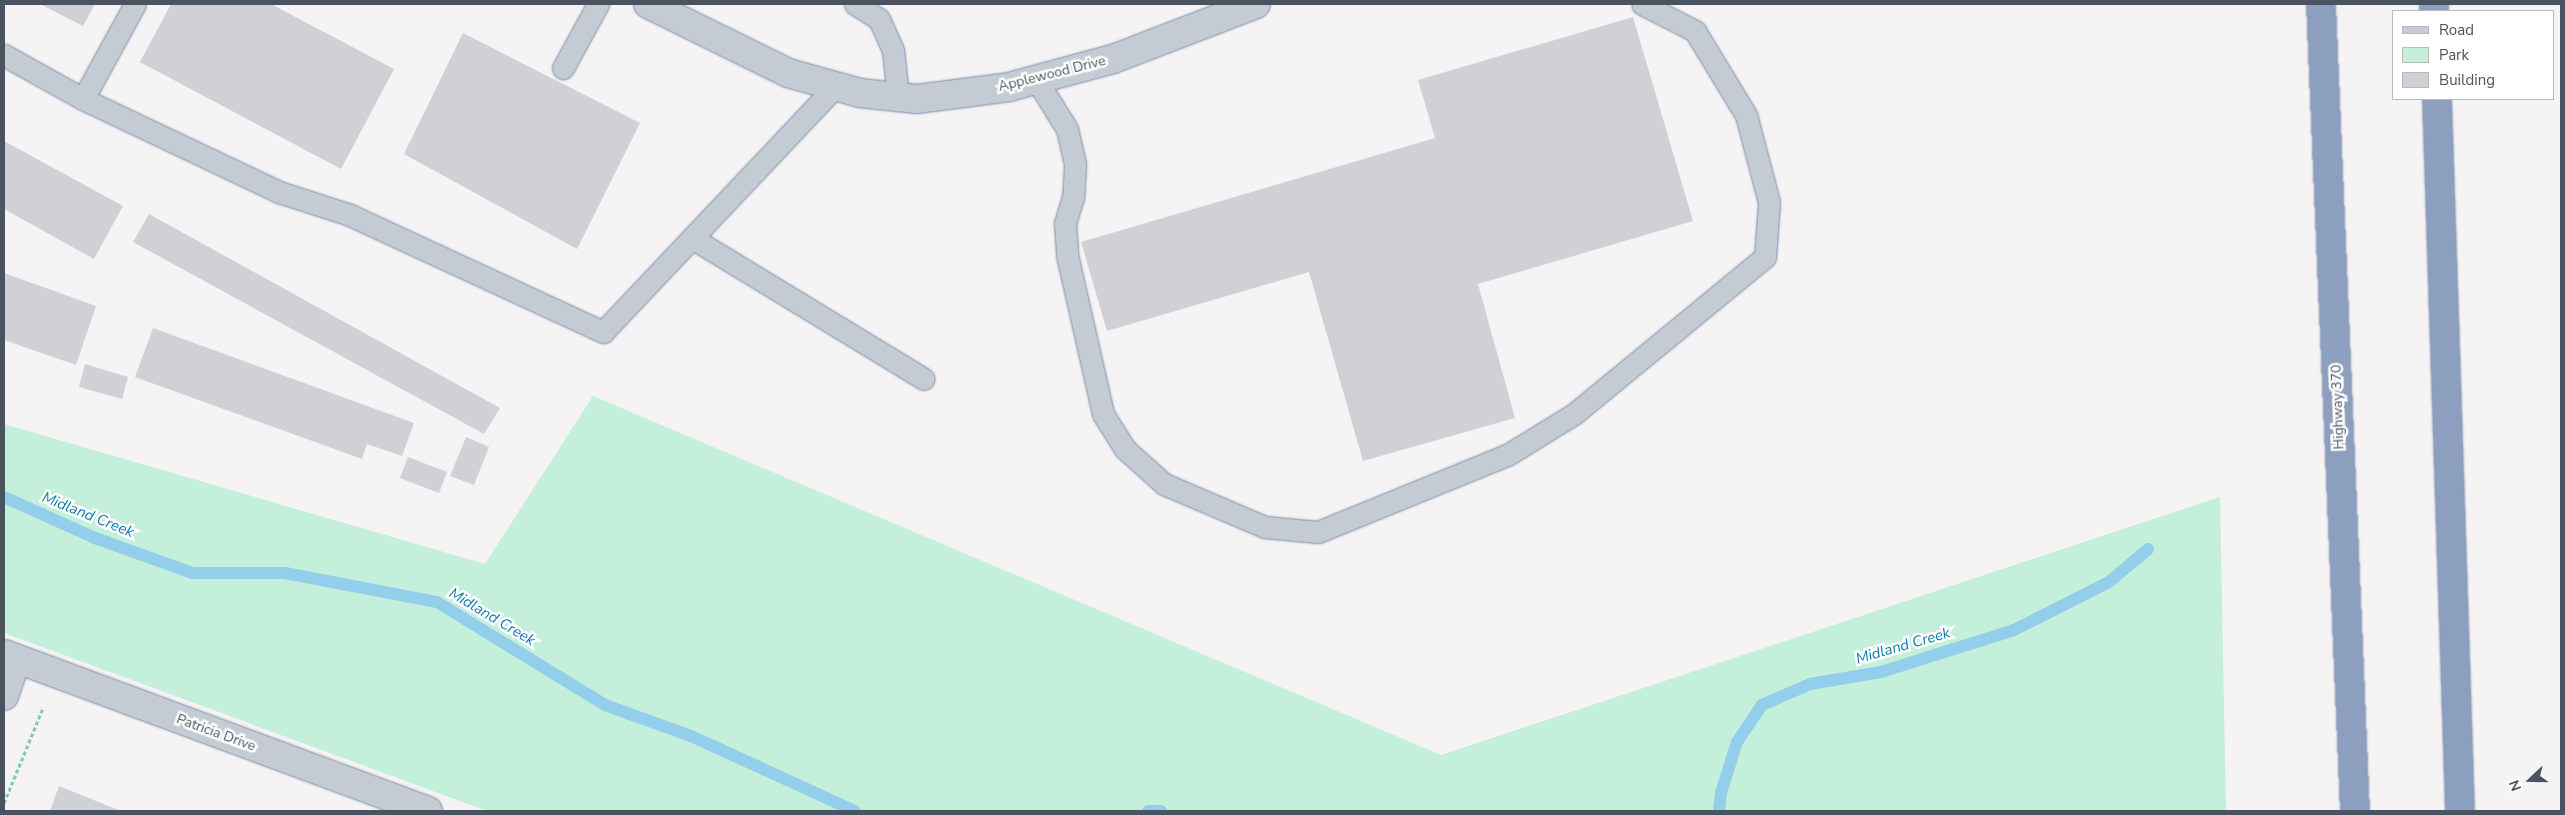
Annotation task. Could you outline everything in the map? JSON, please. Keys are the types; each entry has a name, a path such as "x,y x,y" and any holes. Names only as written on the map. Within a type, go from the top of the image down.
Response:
{"highway":[{"name":"Highway 370","path":"2321,4 2355,811"},
{"path":"2437,100 2460,811"}],"street":[{"name":"Applewood Drive","path":"648,4 788,73 860,93 917,99 1009,87 1113,59 1256,4"},
{"path":"4,696 10,656"},
{"name":"Patricia Drive","path":"10,656 428,811"}],"lane":[{"path":"83,99 135,4"},
{"path":"563,68 598,4"},
{"path":"855,4 878,19 893,50 898,96"},
{"path":"1036,79 1067,129 1075,164 1073,197 1065,223 1067,255 1103,414 1125,449 1164,484 1265,527 1318,532 1509,454 1542,434 1574,414 1765,257 1769,202 1746,115 1695,31 1642,4"},
{"path":"4,54 83,99 279,192 350,215 603,332 836,86"},
{"path":"692,238 924,379"}],"path":[{"path":"4,803 44,708"}],"green space":[{"path":"593,396 1441,755 2220,497 2226,811 487,811 4,633 4,424 485,564"}],"building":[{"path":"40,4 95,4 83,26"},
{"path":"171,4 271,4 394,69 341,169 140,62"},
{"path":"1633,17 1693,221 1478,284 1515,418 1363,461 1309,272 1107,331 1081,242 1435,138 1418,80"},
{"path":"463,33 640,123 577,249 404,154"},
{"path":"4,141 123,206 94,259 4,209"},
{"path":"149,214 500,408 484,434 133,242"},
{"path":"4,273 96,306 76,365 4,340"},
{"path":"153,328 414,423 402,456 367,444 362,459 135,377"},
{"path":"85,364 128,377 122,399 79,387"},
{"path":"466,437 489,447 474,485 450,476"},
{"path":"408,457 447,472 439,493 400,478"},
{"path":"59,786 121,811 50,811"}],"waterway":[{"name":"Midland Creek","path":"4,497 95,538 193,573 285,573 437,602 605,705 691,736 855,811"},
{"name":"Midland Creek","path":"1719,811 1721,793 1737,742 1762,705 1810,684 1881,672 2014,630 2109,582 2148,549"},
{"name":"Midland Creek","path":"1148,811 1161,811"}]}
